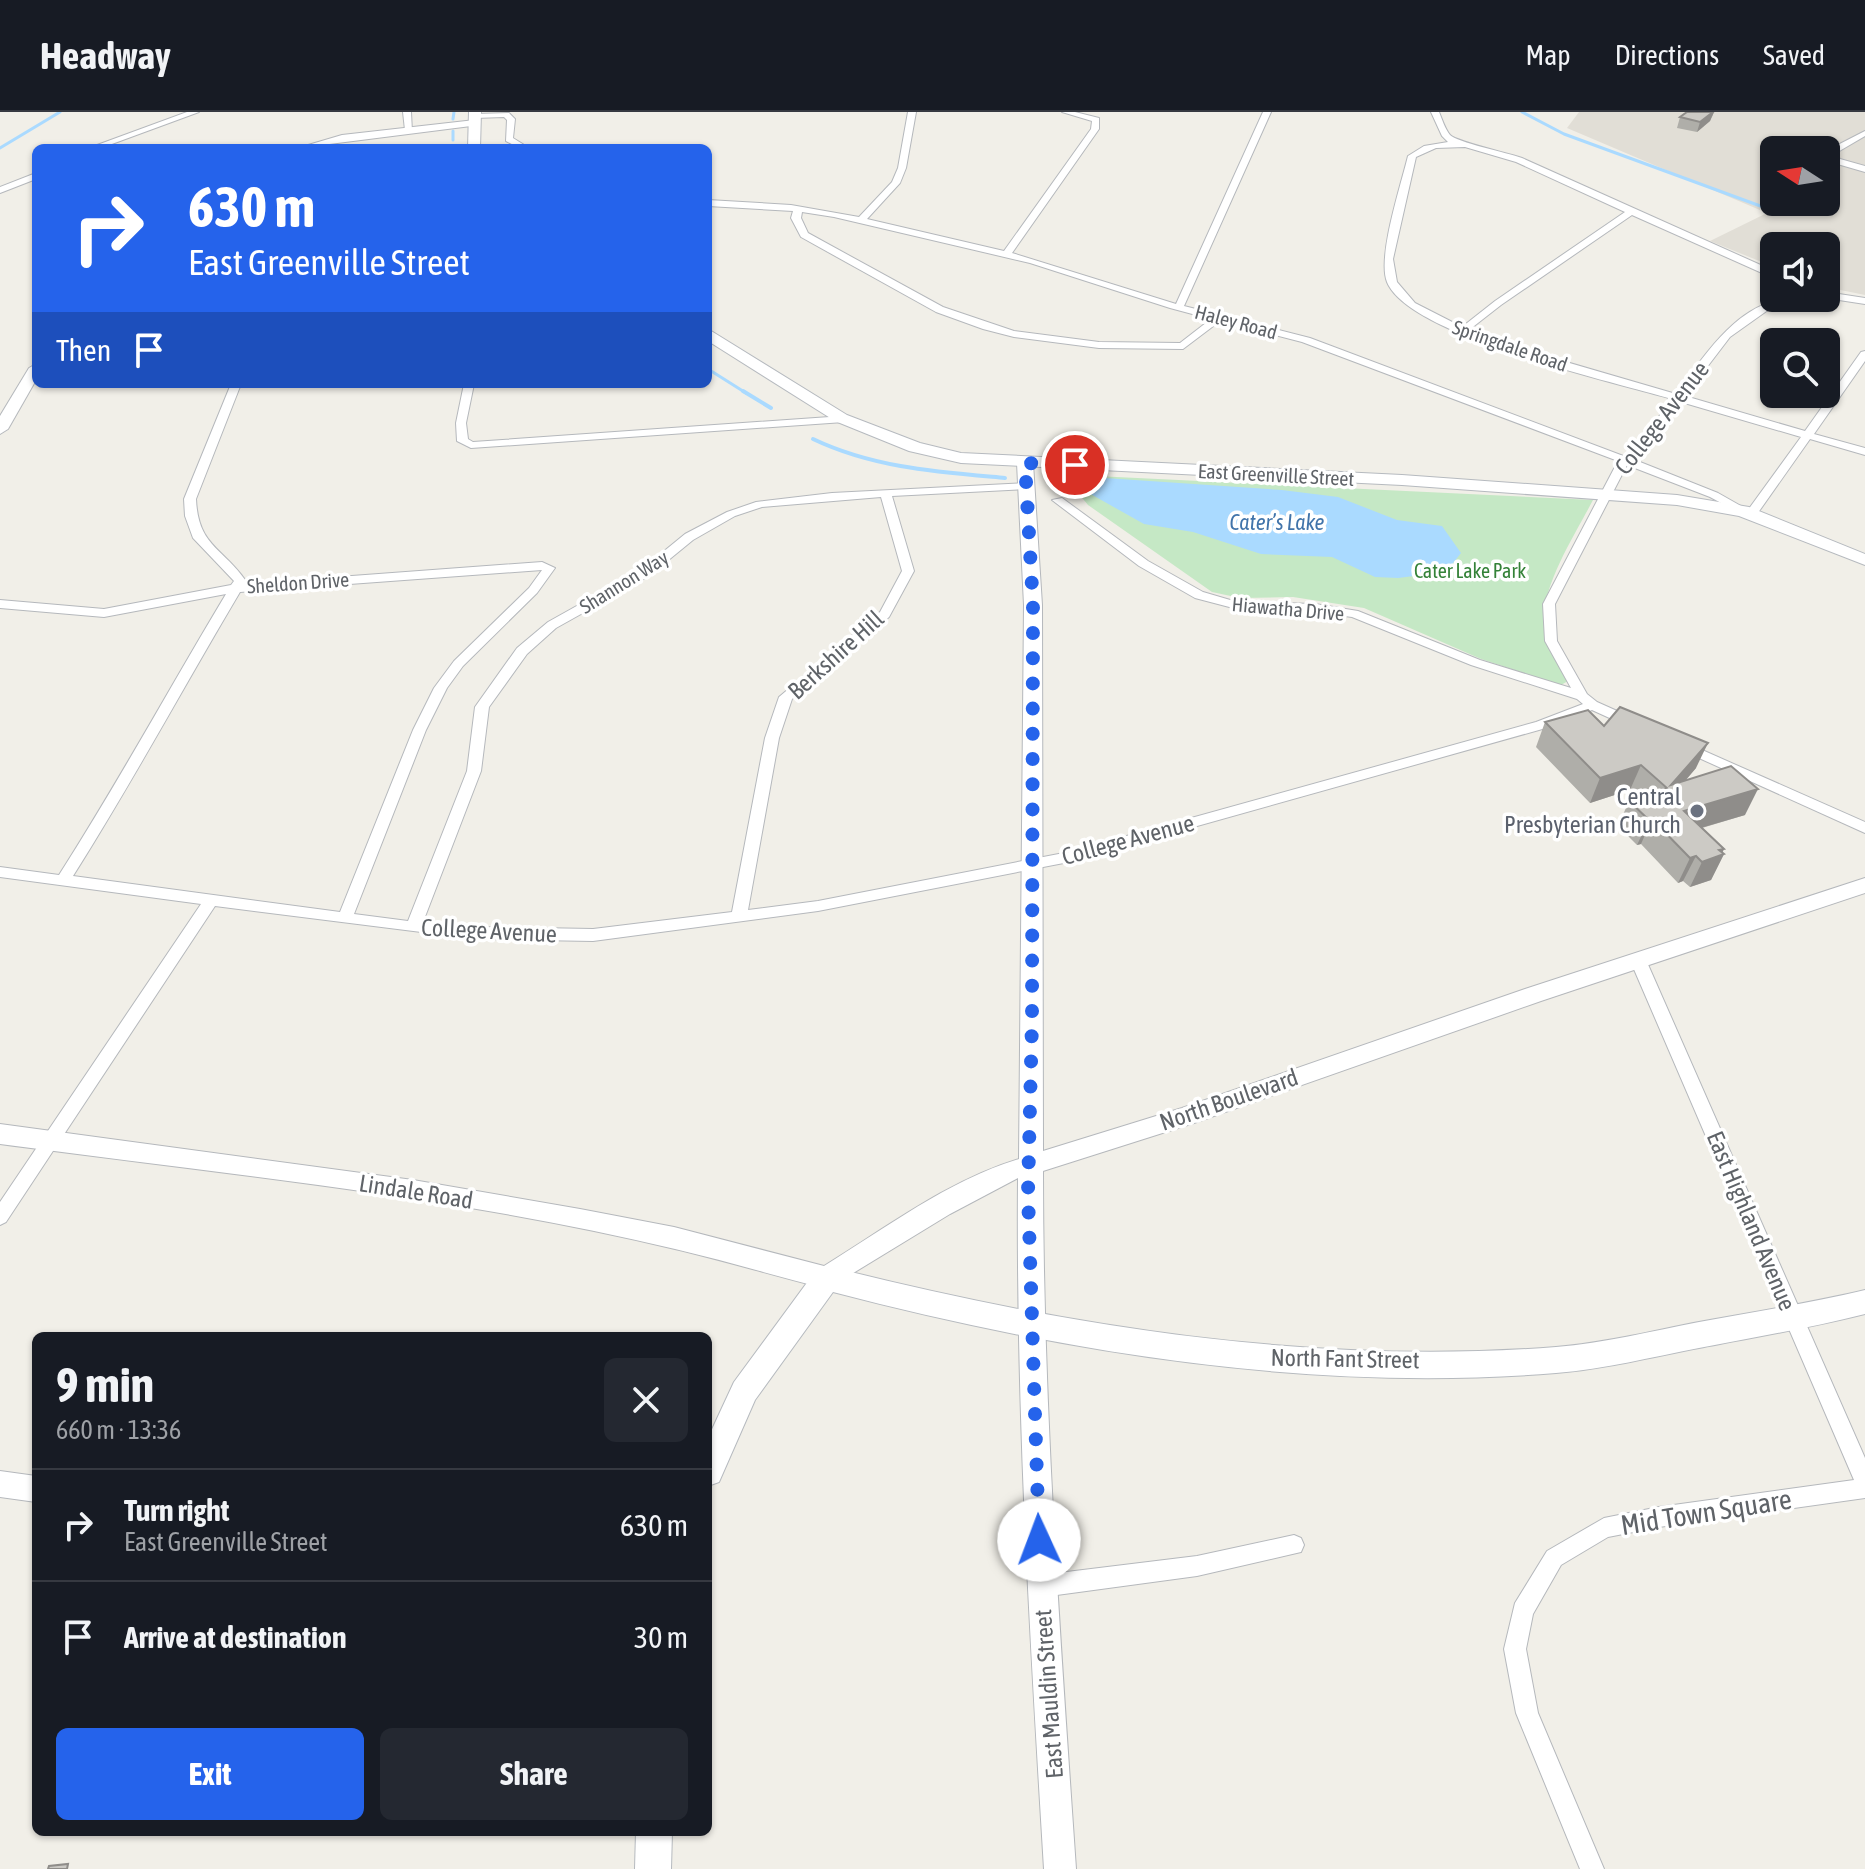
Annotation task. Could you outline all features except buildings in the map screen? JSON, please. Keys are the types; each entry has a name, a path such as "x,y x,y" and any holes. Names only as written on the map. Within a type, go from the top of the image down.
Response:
{"main road":[{"path":"474,144 475,117"},
{"name":"East Greenville Street","path":"712,336 844,419 915,447 1026,475 1607,493 1677,500 1747,513 1865,560"},
{"name":"North Fant Street","path":"827,1278 906,1300 1030,1323 1271,1359 1541,1361 1654,1344 1865,1302"},
{"name":"North Boulevard","path":"712,1463 744,1391 827,1278"},
{"path":"653,1869 654,1836"}],"street":[{"path":"103,144 152,124 195,112"},
{"path":"407,112 409,130"},
{"path":"861,220 896,183 902,168 912,112"},
{"path":"1006,255 1095,129 1096,120 1066,112"},
{"path":"1179,307 1267,112"},
{"path":"1435,112 1446,136 1457,145"},
{"path":"319,144 475,117 506,115 511,119 509,139 518,144"},
{"path":"1865,133 1831,152 1837,161 1865,169"},
{"name":"Springdale Road","path":"1760,269 1483,148 1457,145 1433,146 1418,150 1412,156 1388,259 1392,283 1412,305 1461,332 1865,452"},
{"path":"0,190 32,178"},
{"name":"Haley Road","path":"712,203 798,209 861,220 1006,255 1355,356 1714,495 1747,513"},
{"path":"798,209 796,218 804,235 911,296 961,318 1014,333 1058,340 1183,346 1220,316"},
{"path":"1461,332 1631,212"},
{"path":"1840,297 1865,301"},
{"name":"College Avenue","path":"0,872 413,927 477,933 593,935 818,906 1069,857 1541,725 1587,701 1551,641 1549,604 1607,493 1626,461 1635,456 1726,335 1760,311"},
{"path":"1747,513 1809,436 1865,354"},
{"path":"0,429 32,375"},
{"name":"Sheldon Drive","path":"234,388 190,499 189,519 196,536 233,570 240,581 237,588 542,566 549,568 548,573 447,677 433,702 367,854 345,918"},
{"path":"468,388 461,423 463,441 471,445 844,419"},
{"name":"Shannon Way","path":"413,927 474,771 482,707 501,675 522,651 552,625 645,573 689,537 731,514 760,504 832,496 886,495 1026,475"},
{"name":"East Mauldin Street","path":"1026,475 1033,605 1028,1166 1030,1323 1042,1586 1060,1869"},
{"name":"Berkshire Hill","path":"739,915 772,738 786,697 885,614 908,571 886,495"},
{"name":"Hiawatha Drive","path":"1058,500 1160,574 1197,594 1243,608 1325,608 1352,613 1462,657 1587,701 1650,731"},
{"path":"0,604 104,613 237,588"},
{"path":"63,880 122,787 167,703 237,588"},
{"path":"1676,743 1865,828"},
{"name":"North Boulevard","path":"827,1278 1001,1174 1186,1116 1865,885"},
{"path":"0,1217 212,899"},
{"name":"East Highland Avenue","path":"1638,960 1865,1481"},
{"name":"Lindale Road","path":"0,1134 413,1190 565,1216 674,1238 827,1278"},
{"path":"0,1484 32,1488"},
{"name":"Mid Town Square","path":"1592,1869 1527,1713 1515,1649 1523,1611 1554,1558 1604,1528 1659,1517 1865,1488"},
{"path":"1042,1586 1197,1566 1294,1545"}],"shaded area":[{"path":"1579,112 1865,112 1865,295 1840,290 1840,232 1760,232 1760,261 1710,241 1761,216 1840,216 1840,136 1760,136 1760,210 1567,128"}],"green space":[{"name":"Cater Lake Park","path":"1075,475 1593,500 1553,578 1544,610 1547,640 1568,681 1561,685 1481,659 1364,608 1293,597 1240,598 1212,592 1088,505 1065,477"}],"water":[{"name":"Cater’s Lake","path":"1090,477 1282,490 1338,497 1397,520 1442,526 1461,553 1446,572 1398,578 1375,577 1332,557 1261,554 1193,532 1144,524 1087,492 1082,480"}],"waterway":[{"path":"0,148 60,112"},
{"path":"453,119 454,112"},
{"path":"1522,112 1564,134 1760,206"},
{"path":"453,131 453,140"},
{"path":"712,372 746,393"},
{"path":"743,391 771,408"},
{"path":"813,439 883,463 1005,478"}],"place":[{"name":"Central Presbyterian Church","path":"1697,811"}],"route":[{"path":"1039,1540 1028,1193 1034,797 1033,605 1025,463 1075,465"}]}
